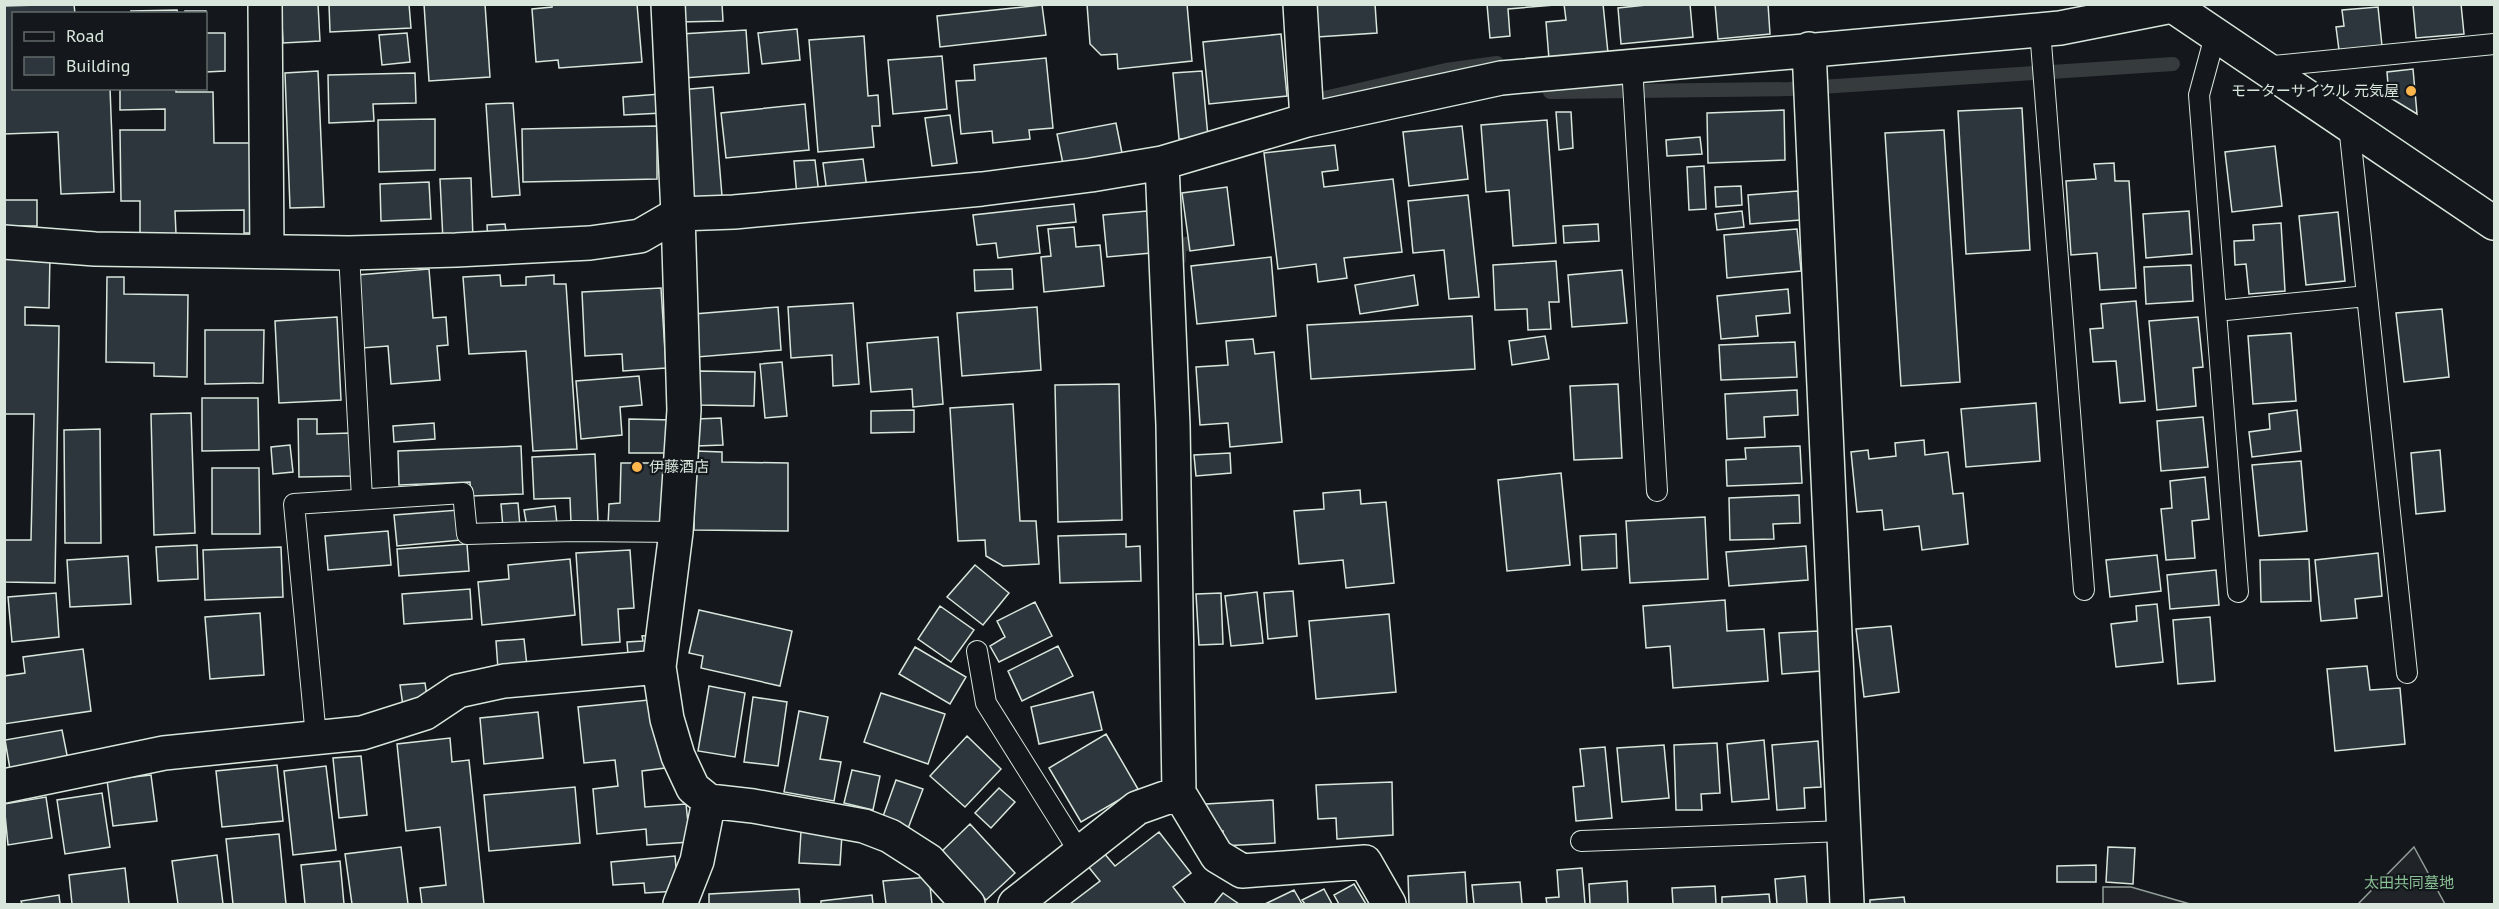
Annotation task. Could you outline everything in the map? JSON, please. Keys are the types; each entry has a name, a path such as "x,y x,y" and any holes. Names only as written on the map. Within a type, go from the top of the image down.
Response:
{"street":[{"path":"265,4 267,250"},
{"path":"668,4 684,410 676,532 659,667 667,719 678,756 693,788 709,801 753,806 864,826 890,836 929,861 968,904"},
{"path":"1300,4 1307,120"},
{"path":"4,242 95,249 349,253 590,243 640,236 678,214 734,212 982,189 1162,163 1307,120 1501,78 1634,83 1809,60 2041,42 2060,28 2176,5 2215,36 2494,223"},
{"path":"1809,60 1847,904"},
{"path":"1162,163 1173,425 1179,793 1217,856 1242,871 1365,862 1389,904"},
{"path":"4,786 164,753 362,733 425,713 458,691 504,681 659,667"},
{"path":"1015,904 1137,808 1179,793"},
{"path":"680,904 697,861 709,801"}],"lane":[{"path":"2215,36 2199,95 2238,592"},
{"path":"2041,42 2084,590"},
{"path":"2262,67 2494,44"},
{"path":"1634,83 1657,491"},
{"path":"2349,125 2407,673"},
{"path":"349,253 362,498"},
{"path":"2216,311 2367,296"},
{"path":"316,737 294,504 463,493 467,534 575,531 676,532"},
{"path":"977,651 986,703 1080,853"},
{"path":"1581,841 1844,831"}],"green space":[{"name":"太田共同墓地","path":"2414,847 2445,904 2358,904"},
{"path":"2103,887 2131,887 2190,904 2103,904"}],"building":[{"path":"74,4 75,12 12,12 12,90 110,90 114,192 61,194 58,132 4,134 4,6"},
{"path":"281,4 318,4 320,41 283,43"},
{"path":"329,4 409,4 411,28 330,32"},
{"path":"424,4 485,4 490,77 429,81"},
{"path":"552,4 637,4 642,62 559,68 558,60 536,62 532,9 552,7"},
{"path":"680,4 722,4 723,21 680,22"},
{"path":"1087,4 1187,4 1192,61 1118,69 1117,54 1101,55 1090,44"},
{"path":"1315,4 1375,4 1377,33 1317,37"},
{"path":"1487,4 1554,5 1508,9 1510,36 1490,38"},
{"path":"1564,4 1603,4 1608,53 1549,59 1546,22 1566,20"},
{"path":"1656,4 1690,4 1693,37 1621,44 1618,8"},
{"path":"1715,4 1768,4 1770,34 1718,39"},
{"path":"2461,4 2464,34 2416,38 2413,5"},
{"path":"1042,5 1046,35 940,47 937,16"},
{"path":"2378,7 2382,46 2339,50 2336,27 2344,26 2342,10"},
{"path":"177,10 178,12 131,12"},
{"path":"797,29 800,60 762,64 758,33"},
{"path":"746,30 749,73 684,78 681,34"},
{"path":"207,33 225,33 225,71 207,72"},
{"path":"407,33 410,62 382,65 379,35"},
{"path":"1281,34 1287,96 1209,104 1203,42"},
{"path":"864,36 868,96 878,95 880,126 872,126 874,147 818,152 809,40"},
{"path":"942,56 947,109 893,114 888,60"},
{"path":"1046,58 1053,128 1029,130 1030,139 993,143 992,131 961,134 956,81 975,80 974,65"},
{"path":"2413,69 2417,114 2389,97 2387,72"},
{"path":"318,71 324,207 290,208 285,73"},
{"path":"1202,71 1208,137 1179,139 1173,73"},
{"path":"415,73 416,103 373,104 374,121 329,123 328,75"},
{"path":"713,87 722,196 688,199 679,90"},
{"path":"120,90 213,92 214,143 255,143 256,233 244,233 244,210 175,211 176,234 140,235 140,201 121,201 120,130 165,130 165,109 120,110"},
{"path":"660,94 662,113 624,115 623,97"},
{"path":"513,103 520,195 492,197 486,104"},
{"path":"805,104 809,150 726,158 721,113"},
{"path":"2022,108 2030,250 1966,254 1958,111"},
{"path":"1784,110 1785,160 1708,163 1707,113"},
{"path":"1556,112 1571,112 1573,148 1559,150"},
{"path":"950,115 957,163 932,166 925,118"},
{"path":"435,119 435,170 379,172 378,120"},
{"path":"1547,120 1556,243 1513,246 1509,190 1486,192 1481,125"},
{"path":"1116,123 1123,158 1064,169 1057,134"},
{"path":"657,126 657,179 523,182 522,129"},
{"path":"1462,126 1468,179 1409,186 1403,132"},
{"path":"1944,130 1960,382 1901,386 1885,133"},
{"path":"1700,137 1702,154 1667,156 1666,140"},
{"path":"1335,145 1338,170 1322,172 1324,187 1393,179 1402,252 1344,258 1347,278 1318,282 1316,264 1278,269 1264,153"},
{"path":"2275,146 2282,206 2232,212 2225,152"},
{"path":"863,159 867,188 827,193 823,163"},
{"path":"815,160 819,194 797,197 794,161"},
{"path":"2114,163 2115,181 2129,181 2136,288 2100,290 2097,253 2071,255 2066,181 2096,179 2094,164"},
{"path":"1704,166 1706,209 1689,210 1687,167"},
{"path":"471,178 473,240 443,241 440,179"},
{"path":"429,182 431,219 381,221 380,184"},
{"path":"1741,186 1742,205 1716,207 1715,187"},
{"path":"1227,187 1234,245 1190,251 1182,193"},
{"path":"1798,191 1800,220 1750,224 1748,195"},
{"path":"1468,195 1479,297 1449,299 1444,250 1413,253 1408,201"},
{"path":"4,200 37,200 37,226 4,226"},
{"path":"1074,204 1076,222 1037,226 1040,253 998,258 996,243 977,245 973,215"},
{"path":"1147,211 1151,253 1107,257 1103,215"},
{"path":"1742,211 1744,227 1717,230 1715,214"},
{"path":"2189,211 2192,254 2146,258 2143,214"},
{"path":"2338,212 2345,281 2306,285 2299,216"},
{"path":"2281,223 2285,291 2249,294 2246,264 2235,265 2234,241 2254,240 2253,225"},
{"path":"505,224 507,239 488,241 487,225"},
{"path":"1598,224 1599,241 1564,243 1563,226"},
{"path":"1074,227 1076,247 1100,245 1104,286 1044,292 1041,257 1051,256 1048,229"},
{"path":"1797,229 1801,271 1727,278 1724,235"},
{"path":"4,253 50,254 49,308 25,307 25,325 59,326 55,583 4,582 4,540 31,540 34,414 4,414"},
{"path":"1271,257 1276,316 1197,324 1191,266"},
{"path":"1556,261 1559,302 1549,302 1551,329 1528,330 1527,309 1495,310 1493,265"},
{"path":"2191,265 2193,301 2146,304 2144,267"},
{"path":"429,269 433,318 446,317 448,345 437,346 440,380 391,384 388,346 362,348 357,275"},
{"path":"1012,269 1013,289 975,291 974,270"},
{"path":"1622,270 1627,323 1572,327 1568,275"},
{"path":"500,275 501,286 526,285 526,277 554,275 554,284 566,284 577,449 533,451 526,351 469,354 463,277"},
{"path":"1414,275 1418,305 1360,314 1355,285"},
{"path":"107,277 124,277 124,294 188,295 187,377 154,376 154,363 106,362"},
{"path":"661,288 666,368 623,371 622,354 585,356 582,292"},
{"path":"1788,289 1790,313 1756,316 1758,336 1721,339 1717,296"},
{"path":"2136,301 2145,401 2120,403 2116,361 2093,362 2090,329 2103,328 2101,304"},
{"path":"853,303 859,384 833,386 832,355 791,358 788,307"},
{"path":"778,307 781,350 697,357 694,314"},
{"path":"1037,307 1041,370 962,376 957,313"},
{"path":"2442,309 2449,377 2404,382 2396,313"},
{"path":"1472,316 1475,369 1311,379 1307,325"},
{"path":"337,317 341,400 279,403 275,321"},
{"path":"2198,317 2203,367 2193,368 2196,406 2157,410 2149,321"},
{"path":"205,330 264,330 263,383 205,384"},
{"path":"2291,333 2296,401 2253,404 2248,336"},
{"path":"1545,336 1549,359 1512,365 1509,341"},
{"path":"938,337 943,404 913,407 912,389 871,392 867,343"},
{"path":"1253,339 1255,354 1274,352 1282,442 1230,447 1228,423 1200,425 1196,367 1228,365 1226,341"},
{"path":"1795,342 1797,377 1721,380 1719,345"},
{"path":"782,362 787,416 765,418 760,364"},
{"path":"699,371 755,372 754,406 698,405"},
{"path":"639,376 642,405 620,407 622,435 581,439 576,381"},
{"path":"1119,384 1122,520 1058,522 1055,385"},
{"path":"1618,384 1622,458 1574,460 1570,386"},
{"path":"1797,390 1798,415 1764,417 1765,437 1727,439 1725,394"},
{"path":"202,398 258,398 259,450 202,451"},
{"path":"2036,403 2040,461 1966,467 1961,409"},
{"path":"1013,404 1020,521 1036,521 1039,564 1003,566 986,556 985,540 958,541 950,408"},
{"path":"914,410 914,432 871,433 871,411"},
{"path":"2297,410 2301,451 2252,457 2249,432 2270,429 2269,414"},
{"path":"191,413 195,533 154,535 151,414"},
{"path":"2203,417 2208,467 2161,471 2157,421"},
{"path":"721,418 723,445 696,446 696,419"},
{"path":"298,419 317,419 317,434 351,433 352,476 299,477"},
{"path":"629,419 673,420 673,453 629,453"},
{"path":"434,423 435,439 394,442 393,426"},
{"path":"100,429 101,543 65,543 64,430"},
{"path":"1924,440 1925,455 1948,452 1953,494 1963,493 1968,544 1922,550 1919,526 1884,530 1882,510 1857,512 1851,452 1868,450 1869,459 1896,456 1895,443"},
{"path":"290,445 293,472 273,474 271,447"},
{"path":"521,446 523,494 471,496 470,482 399,485 398,451"},
{"path":"1800,446 1802,483 1727,486 1726,460 1746,459 1745,448"},
{"path":"2440,450 2445,511 2416,514 2411,453"},
{"path":"695,451 722,452 722,462 788,463 788,531 694,530"},
{"path":"1230,453 1231,473 1196,476 1194,455"},
{"path":"595,454 598,522 571,523 570,498 534,499 532,457"},
{"path":"2301,461 2307,531 2259,536 2252,465"},
{"path":"621,463 670,463 670,525 608,525 609,504 620,503"},
{"path":"212,468 259,468 260,534 212,534"},
{"path":"1561,473 1570,565 1507,571 1498,480"},
{"path":"2205,477 2209,519 2192,521 2195,558 2166,560 2161,509 2172,508 2170,481"},
{"path":"1360,490 1361,504 1386,502 1394,583 1346,588 1343,560 1299,564 1294,511 1324,509 1323,493"},
{"path":"1799,495 1800,523 1773,524 1774,539 1730,540 1729,498"},
{"path":"518,503 520,527 503,528 501,504"},
{"path":"555,506 557,524 527,527 524,510"},
{"path":"459,510 461,540 397,546 394,515"},
{"path":"1705,517 1708,579 1630,583 1626,521"},
{"path":"388,531 391,565 328,570 325,536"},
{"path":"1126,534 1126,547 1140,546 1141,581 1060,583 1058,536"},
{"path":"1616,534 1617,568 1582,570 1580,536"},
{"path":"467,544 469,571 399,576 397,549"},
{"path":"197,545 198,579 158,581 156,547"},
{"path":"1806,546 1808,580 1729,586 1726,552"},
{"path":"281,547 283,597 205,600 203,550"},
{"path":"630,550 634,608 618,609 620,642 582,645 576,553"},
{"path":"2378,553 2382,596 2355,599 2357,618 2321,621 2315,560"},
{"path":"2157,555 2161,591 2110,597 2106,560"},
{"path":"128,556 131,604 70,607 67,560"},
{"path":"570,559 575,615 482,625 478,582 509,579 508,565"},
{"path":"2309,559 2311,601 2261,602 2260,560"},
{"path":"975,565 1009,593 983,625 947,597"},
{"path":"2216,570 2219,605 2170,609 2167,575"},
{"path":"470,589 472,619 404,624 402,594"},
{"path":"1293,591 1297,636 1268,639 1264,593"},
{"path":"1257,592 1263,643 1231,646 1225,596"},
{"path":"56,593 59,637 12,642 8,597"},
{"path":"1221,593 1223,644 1199,645 1196,594"},
{"path":"1725,600 1727,631 1764,629 1768,681 1673,688 1670,646 1646,648 1643,606"},
{"path":"1035,602 1052,636 999,662 990,646 1005,637 997,621"},
{"path":"2157,604 2163,662 2116,667 2111,624 2137,621 2136,606"},
{"path":"940,606 974,630 951,662 918,639"},
{"path":"699,610 792,631 780,686 701,668 703,656 689,653"},
{"path":"260,613 264,675 210,679 205,617"},
{"path":"1389,614 1396,692 1316,699 1309,621"},
{"path":"2210,617 2215,681 2178,684 2173,620"},
{"path":"1891,626 1899,692 1864,697 1856,629"},
{"path":"1818,631 1821,671 1782,674 1779,633"},
{"path":"653,635 655,664 628,655 627,642 643,641 642,636"},
{"path":"524,639 527,666 498,669 496,641"},
{"path":"1058,646 1073,676 1022,701 1008,671"},
{"path":"915,647 966,677 950,704 899,674"},
{"path":"83,649 91,711 4,724 4,676 25,673 23,657"},
{"path":"2367,666 2370,690 2400,688 2405,744 2335,751 2327,669"},
{"path":"425,683 428,703 403,706 400,685"},
{"path":"709,686 745,693 735,757 698,751"},
{"path":"1093,692 1102,730 1039,744 1031,707"},
{"path":"881,693 945,714 928,764 864,742"},
{"path":"753,697 787,702 778,766 744,762"},
{"path":"659,699 665,768 642,771 645,807 686,804 690,842 647,845 646,829 597,834 593,789 618,786 615,760 584,763 578,707"},
{"path":"799,711 828,717 820,759 841,762 834,801 784,792"},
{"path":"538,712 543,758 484,764 480,718"},
{"path":"62,730 69,765 11,775 5,740"},
{"path":"1106,734 1138,789 1081,822 1049,768"},
{"path":"967,736 1001,769 965,807 930,776"},
{"path":"450,738 452,762 469,760 484,904 422,904 420,888 446,885 440,827 406,831 397,744"},
{"path":"1764,740 1769,799 1732,802 1727,744"},
{"path":"1818,741 1821,787 1804,788 1805,808 1777,810 1772,745"},
{"path":"1717,743 1720,793 1701,794 1702,810 1676,810 1674,745"},
{"path":"1664,745 1669,798 1622,802 1617,748"},
{"path":"1605,747 1612,818 1576,821 1573,787 1584,786 1580,749"},
{"path":"361,756 367,815 339,818 333,758"},
{"path":"277,765 283,821 222,827 216,771"},
{"path":"326,766 336,850 293,855 284,771"},
{"path":"852,770 880,776 873,810 844,803"},
{"path":"151,775 157,821 113,826 107,780"},
{"path":"896,780 923,789 907,831 881,822"},
{"path":"1392,782 1393,835 1337,839 1336,818 1318,819 1316,785"},
{"path":"575,787 580,843 489,851 484,795"},
{"path":"999,788 1015,802 991,828 975,813"},
{"path":"102,793 110,847 65,854 57,800"},
{"path":"46,797 52,838 8,845 4,804"},
{"path":"1273,800 1275,843 1223,846 1223,831 1208,832 1206,804"},
{"path":"970,824 1015,873 986,900 941,852"},
{"path":"801,831 842,834 840,865 799,863"},
{"path":"1159,832 1191,873 1173,887 1186,904 1070,904 1100,881 1087,865 1103,852 1115,866"},
{"path":"279,834 286,904 233,904 226,839"},
{"path":"401,847 408,904 352,904 345,854"},
{"path":"2108,847 2135,848 2133,884 2106,882"},
{"path":"217,855 223,904 178,904 172,861"},
{"path":"675,856 678,891 645,893 644,883 613,885 611,862"},
{"path":"340,861 344,904 305,904 301,865"},
{"path":"2096,865 2096,882 2057,882 2057,866"},
{"path":"125,868 129,904 72,904 69,875"},
{"path":"1582,868 1585,904 1547,904 1546,898 1559,897 1557,870"},
{"path":"1465,872 1467,904 1409,904 1408,876"},
{"path":"1805,876 1807,904 1777,904 1775,879"},
{"path":"929,877 932,904 886,904 883,881"},
{"path":"1627,881 1628,904 1590,904 1589,884"},
{"path":"1520,882 1522,904 1474,904 1472,885"},
{"path":"1354,884 1366,904 1339,904 1334,895"},
{"path":"1715,886 1716,904 1673,904 1672,888"},
{"path":"799,889 800,904 709,904 709,894"},
{"path":"1324,889 1332,904 1305,904 1302,900"},
{"path":"1294,890 1302,904 1265,904"},
{"path":"1223,893 1239,904 1214,904"},
{"path":"1769,894 1770,904 1722,904 1722,897"},
{"path":"59,895 60,904 22,904 21,901"},
{"path":"872,895 873,904 821,904 821,901"},
{"path":"1904,897 1905,904 1870,904 1870,900"}],"waterway":[{"path":"1324,98 1446,70 1497,63"},
{"path":"1550,92 1790,89 2173,64"},
{"path":"1179,259 1179,245 1207,241"}],"place":[{"name":"モーターサイクル 元気屋","path":"2411,91"},
{"name":"伊藤酒店","path":"637,467"}]}
